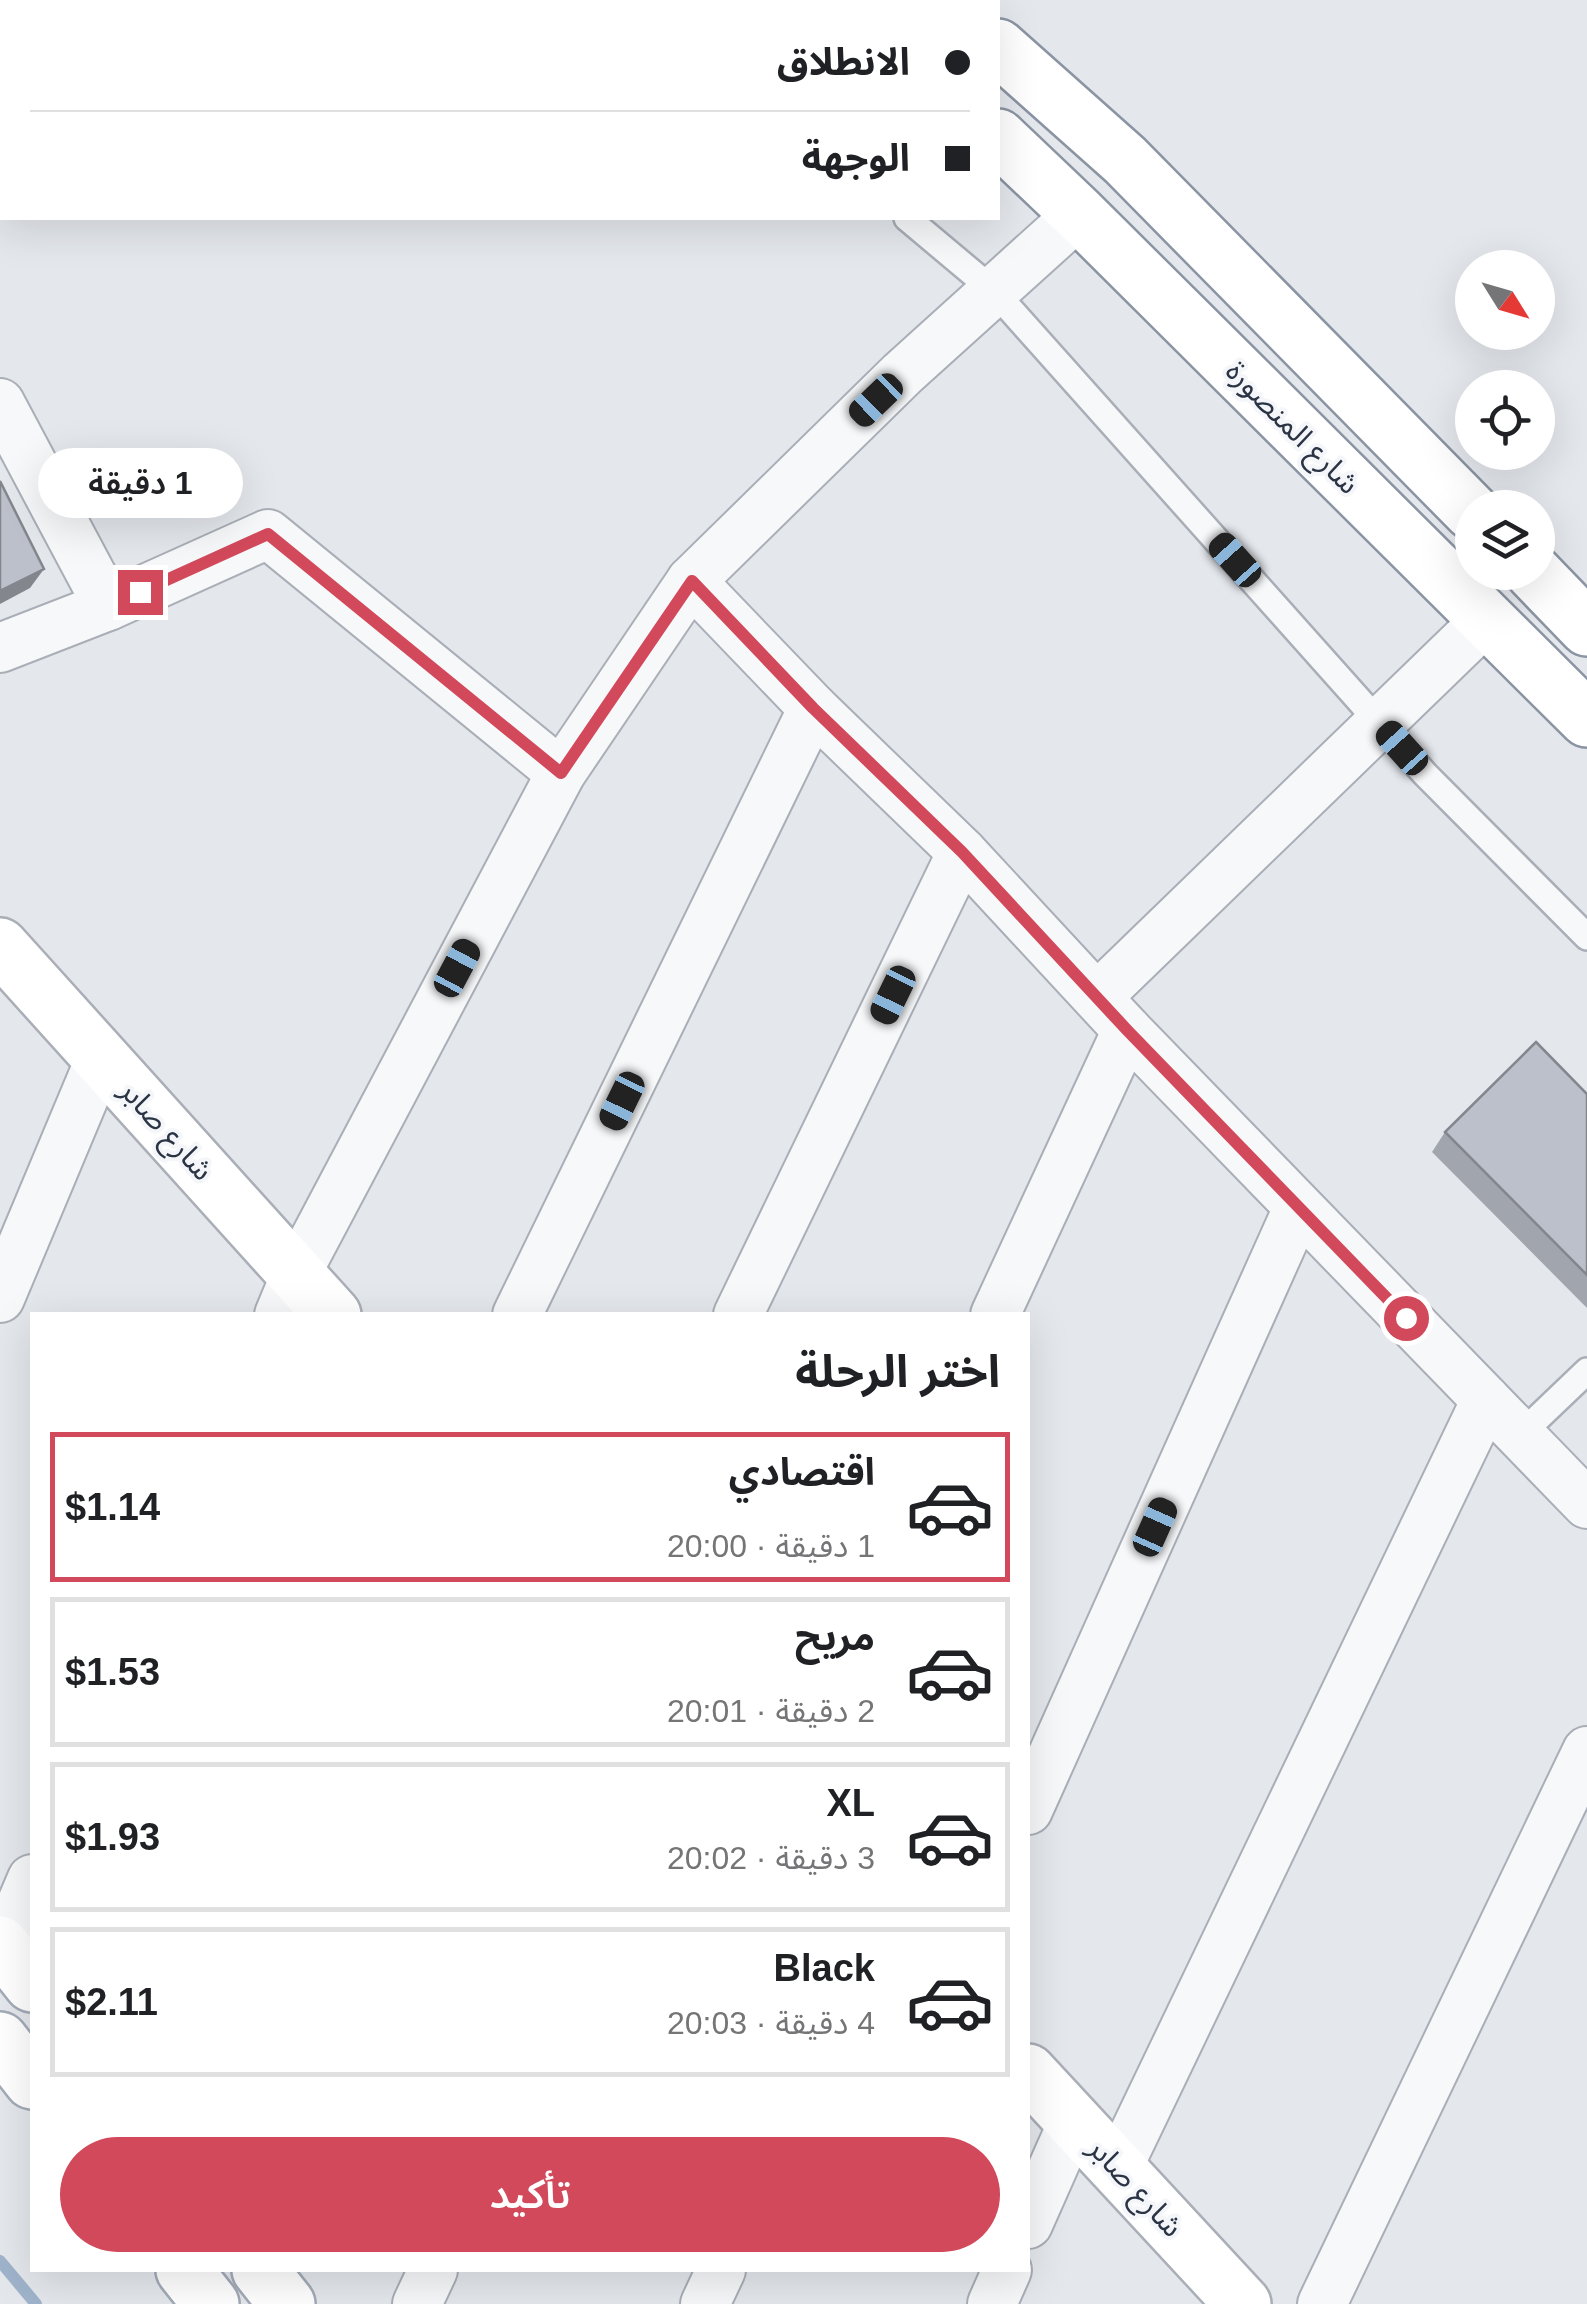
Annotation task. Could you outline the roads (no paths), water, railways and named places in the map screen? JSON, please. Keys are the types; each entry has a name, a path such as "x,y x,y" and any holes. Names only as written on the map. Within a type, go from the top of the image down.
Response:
{"main road":[{"path":"1000,49 1125,160 1455,495"},
{"name":"شارع المنصورة","path":"1000,140 1587,719"},
{"path":"1550,590 1587,628"},
{"name":"شارع صابر","path":"0,946 101,1057 287,1295 326,1312"},
{"path":"0,2040 30,2078"},
{"name":"شارع صابر","path":"1030,2074 1243,2304"},
{"path":"186,2272 211,2304"},
{"path":"262,2272 287,2304"}],"street":[{"path":"287,1295 561,773 692,581 902,374 1079,214"},
{"path":"0,403 108,606"},
{"path":"0,648 108,606 268,534 561,773"},
{"path":"692,581 813,708 962,852 1112,1014 1587,1504"},
{"path":"996,1312 1112,1014 1380,723 1486,620"},
{"path":"518,1312 813,708"},
{"path":"739,1312 962,852"},
{"path":"0,1298 101,1057"},
{"path":"1030,1806 1298,1208"},
{"path":"1118,2167 1486,1400"},
{"path":"1322,2304 1587,1751"},
{"path":"12,1958 30,1887"},
{"path":"1030,2219 1074,2120"},
{"path":"417,2304 432,2272"},
{"path":"706,2304 720,2272"},
{"path":"992,2304 1006,2272"}],"lane":[{"path":"909,220 994,291 1425,774 1587,938"},
{"path":"1520,1435 1587,1371"}],"waterway":[{"path":"0,2261 36,2304"}]}
